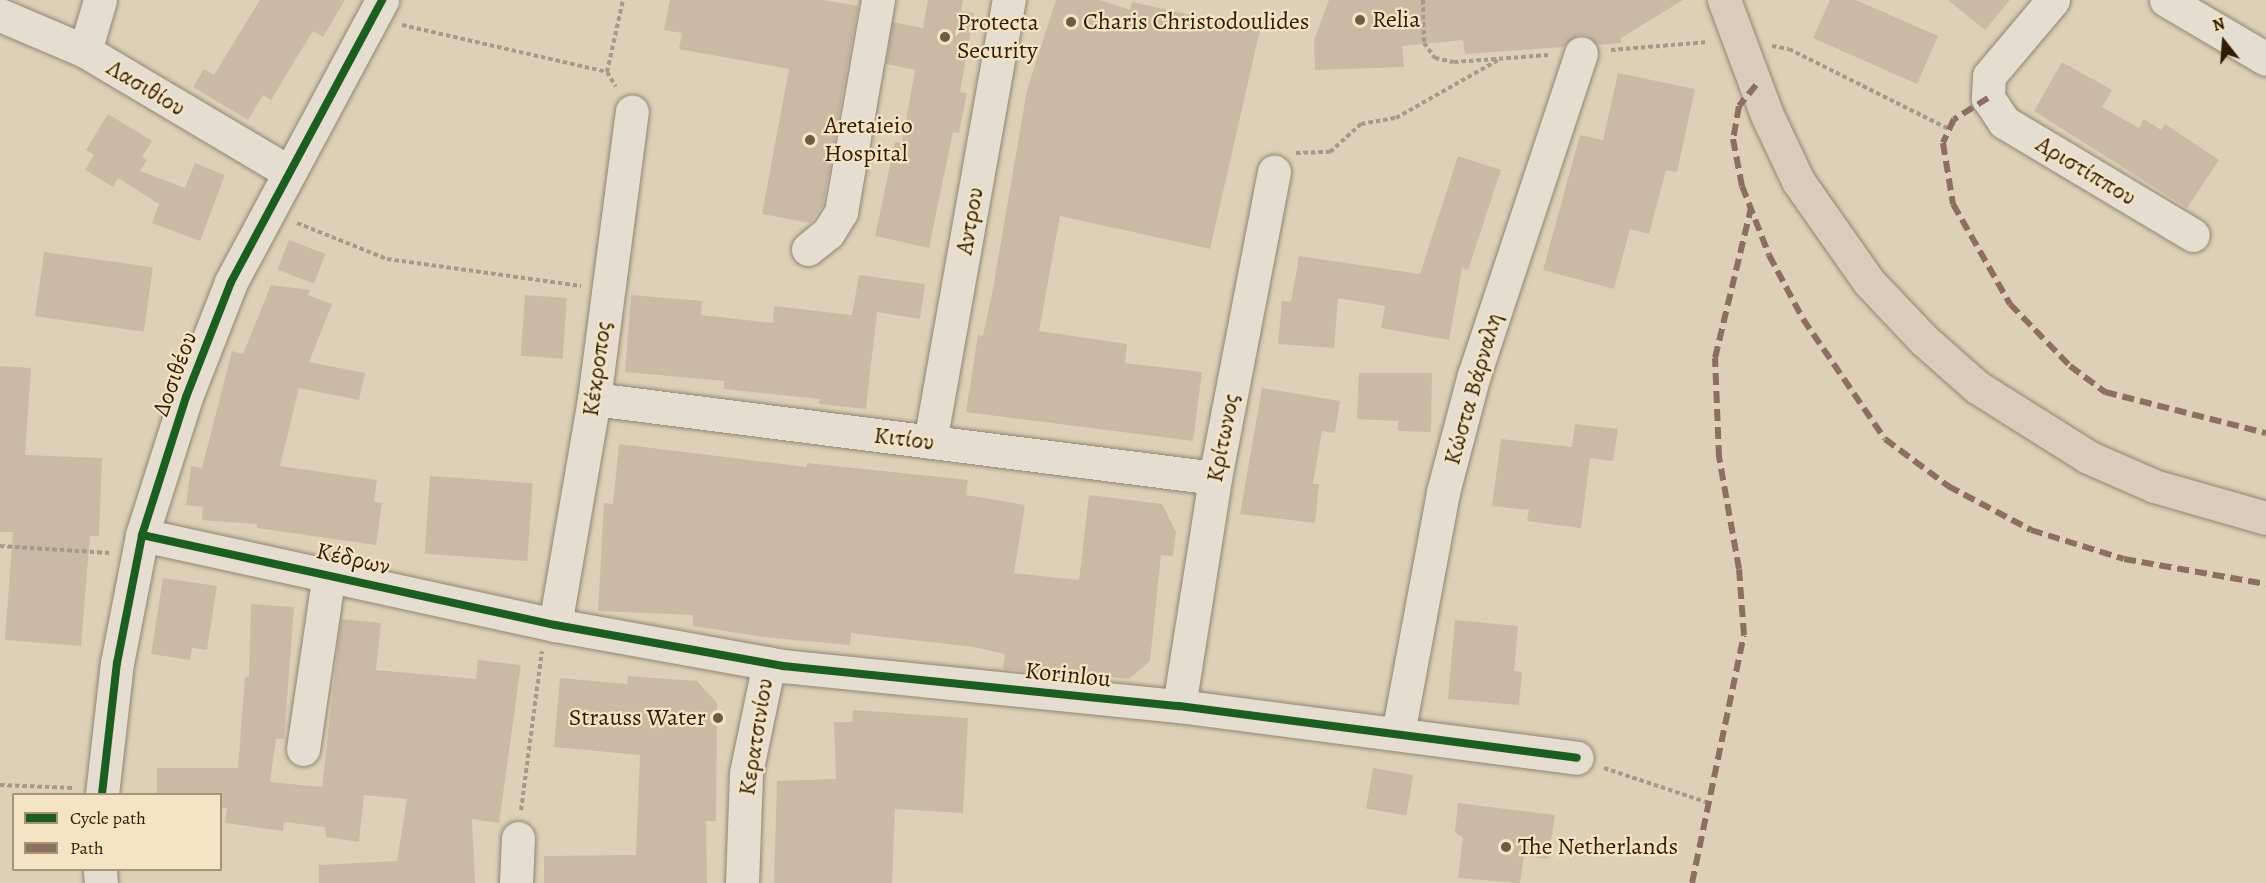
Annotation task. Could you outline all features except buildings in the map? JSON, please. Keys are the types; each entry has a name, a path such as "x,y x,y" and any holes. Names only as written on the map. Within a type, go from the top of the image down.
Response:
{"main road":[{"path":"1724,0 1798,181 1844,250 1924,340 1994,399 2088,456 2154,486 2266,518"}],"street":[{"path":"85,51 100,0"},
{"path":"808,249 828,233 841,212 878,0"},
{"name":"Αντρου","path":"930,442 1010,0"},
{"name":"Αριστίππου","path":"2053,0 1989,76 1988,98 2004,122 2193,235"},
{"path":"2166,0 2266,59"},
{"name":"Δοσιθέου","path":"102,792 117,663 141,545 203,350 286,171 377,9"},
{"name":"Λασιθίου","path":"0,15 85,51 286,171"},
{"name":"Κώστα Βάρναλη","path":"1398,734 1448,471 1474,375 1581,53"},
{"name":"Κέκροπος","path":"551,624 594,399 632,111"},
{"name":"Κρίτωνος","path":"1179,706 1215,478 1274,172"},
{"name":"Κιτίου","path":"594,399 1215,478"},
{"name":"Κέδρων","path":"141,545 329,573 551,624"},
{"path":"303,749 329,573"},
{"name":"Korinlou","path":"551,624 769,663 1179,706 1577,758"},
{"name":"Κερατσινίου","path":"742,883 746,774 769,663"},
{"path":"516,883 518,838"}],"path":[{"path":"377,9 607,72 623,0"},
{"path":"1423,0 1424,43 1435,58 1454,62 1739,40 1789,49 1949,129"},
{"path":"1274,172 1292,153 1330,152 1361,124 1396,118 1503,57"},
{"path":"267,211 387,259 608,290"},
{"path":"0,546 141,545"},
{"path":"518,838 551,624"},
{"path":"1577,758 1709,803"},
{"path":"0,785 102,792"}],"marked path":[{"path":"1756,85 1739,106 1733,139 1742,186 1769,255 1803,319 1885,439 1948,486 2031,530 2124,559 2266,584"},
{"path":"1988,98 1954,119 1943,143 1953,204 2010,304 2070,366 2105,392 2266,433"},
{"path":"1692,883 1744,635 1739,569 1719,457 1715,358 1751,208"}],"cycle path":[{"path":"102,793 117,663 142,535 186,397 231,282 382,0"},
{"path":"142,535 555,625 783,666 1179,706 1577,758"}],"place":[{"name":"Relia","path":"1360,20"},
{"name":"Charis Christodoulides","path":"1071,22"},
{"name":"Protecta Security","path":"945,37"},
{"name":"Aretaieio Hospital","path":"810,140"},
{"name":"Strauss Water","path":"718,718"},
{"name":"The Netherlands","path":"1506,847"}]}
